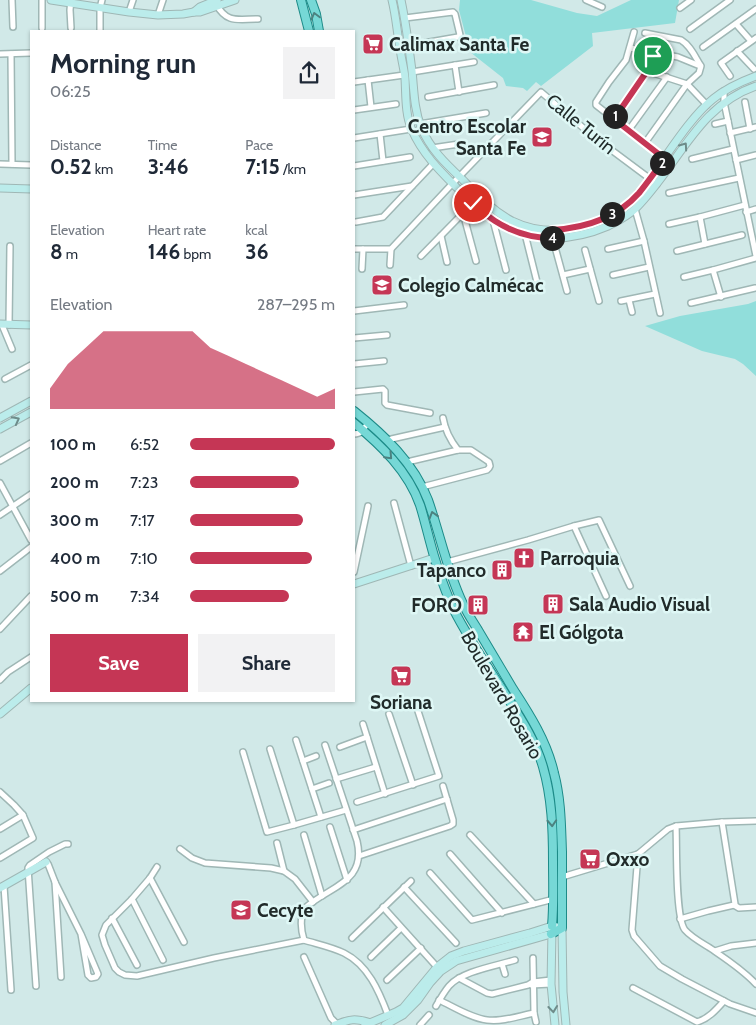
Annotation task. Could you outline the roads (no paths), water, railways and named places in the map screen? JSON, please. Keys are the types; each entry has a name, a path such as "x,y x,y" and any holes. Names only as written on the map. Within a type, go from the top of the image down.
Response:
{"main road":[{"path":"51,0 101,4 129,12 158,15 183,14 217,3 235,0"},
{"path":"301,0 310,30"},
{"path":"311,0 319,30"},
{"path":"392,0 400,49 408,74"},
{"path":"401,0 408,48 411,129 433,164 473,203 493,220 534,237 572,237 593,232 614,223 635,209 657,184 696,130 712,112 742,91 756,86"},
{"path":"400,49 408,48"},
{"path":"411,104 424,135 441,160 487,204 500,214 529,227 540,230 569,229 583,227 605,218 628,204 650,179 692,122 707,105 724,91 755,73"},
{"path":"0,188 30,189"},
{"path":"4,325 30,325"},
{"path":"0,418 30,402"},
{"name":"Boulevard Rosario","path":"355,412 387,440 407,462 422,487 428,499 454,584 466,611 529,714 552,763 561,813 562,928"},
{"path":"0,429 30,413"},
{"name":"Boulevard Rosario","path":"355,424 396,464 413,491 419,504 444,588 475,647 521,719 534,743 544,768 551,809 553,840 554,899 552,930"},
{"path":"355,584 434,558"},
{"path":"457,615 466,611"},
{"path":"0,714 30,689"},
{"path":"549,794 558,793"},
{"path":"2,887 46,862"},
{"path":"389,1022 436,966 451,956 530,934 562,928 563,992 566,1025"},
{"path":"552,930 551,982 555,1025"},
{"path":"333,1023 358,1019 368,1024 389,1022 403,1015 418,1000 441,971 456,961 552,930"}],"street":[{"path":"12,0 13,27"},
{"path":"42,0 42,28"},
{"path":"129,12 133,0"},
{"path":"158,15 163,0"},
{"path":"586,0 602,7"},
{"path":"680,8 691,0"},
{"path":"690,29 722,2 730,0"},
{"path":"71,1 71,28"},
{"path":"217,3 224,15 231,19 258,19"},
{"path":"100,30 101,4"},
{"path":"703,47 756,10"},
{"path":"405,18 454,13 460,35 458,37 418,44"},
{"path":"730,76 721,63 753,40 736,24"},
{"path":"634,32 626,60 609,82 596,105 665,159"},
{"path":"644,143 687,84 699,73 700,66 685,42 645,33"},
{"path":"630,48 646,51"},
{"path":"737,51 755,73"},
{"path":"0,54 30,53"},
{"path":"614,119 647,72 656,53 678,57 700,66"},
{"path":"11,54 12,164"},
{"path":"355,82 474,62"},
{"path":"455,65 459,92"},
{"path":"647,72 687,84 707,105"},
{"path":"628,131 667,77"},
{"path":"368,80 371,107"},
{"path":"428,97 494,85"},
{"path":"684,276 713,270 756,257 724,102 724,91"},
{"name":"Calle Turín","path":"391,249 541,92 594,137 650,179"},
{"path":"730,133 753,128 745,102"},
{"path":"355,110 396,104"},
{"path":"420,124 486,113"},
{"path":"715,124 728,121"},
{"path":"355,138 411,129"},
{"path":"380,134 384,161"},
{"path":"432,148 459,144"},
{"path":"692,159 734,150"},
{"path":"736,160 756,155"},
{"path":"355,166 410,157"},
{"path":"0,164 30,165"},
{"path":"356,222 383,217 433,164"},
{"path":"669,193 739,178"},
{"path":"650,179 657,184"},
{"path":"355,195 412,186"},
{"path":"421,256 473,203"},
{"path":"669,224 745,205"},
{"path":"635,209 660,313"},
{"path":"746,212 756,209"},
{"path":"463,213 476,261"},
{"path":"700,217 704,244"},
{"path":"493,220 506,270"},
{"path":"552,230 567,291"},
{"path":"524,234 537,282"},
{"path":"677,251 742,235"},
{"path":"441,236 447,262"},
{"path":"608,249 644,241"},
{"path":"10,246 4,325 12,349"},
{"path":"355,249 391,249 390,265"},
{"path":"362,269 363,249"},
{"path":"585,250 599,301"},
{"path":"613,275 649,267"},
{"path":"564,275 590,269"},
{"path":"713,270 721,297"},
{"path":"691,303 755,288"},
{"path":"621,301 655,294"},
{"path":"629,300 632,312"},
{"path":"355,311 404,305"},
{"path":"355,338 387,335"},
{"path":"355,364 384,361"},
{"path":"5,379 30,366"},
{"path":"355,392 383,389 387,405 430,413"},
{"path":"442,418 449,437 458,450"},
{"path":"355,434 363,431 368,422"},
{"path":"387,440 445,427"},
{"path":"0,461 30,443"},
{"path":"407,462 458,450 473,451 489,462 490,466 487,470 422,487"},
{"path":"0,483 30,538"},
{"path":"0,515 30,495"},
{"path":"394,504 411,566"},
{"path":"355,567 368,506"},
{"path":"447,562 599,520 630,586"},
{"path":"574,526 606,596"},
{"path":"0,570 30,548"},
{"path":"0,630 30,597"},
{"path":"0,680 8,672 30,659"},
{"path":"357,802 439,776 416,705"},
{"path":"389,714 413,785"},
{"path":"362,724 385,794"},
{"path":"340,747 367,738"},
{"path":"296,740 321,817"},
{"path":"304,940 301,932 302,913 305,908 347,880 355,870 359,856 357,841 325,745"},
{"path":"270,749 294,826"},
{"path":"242,752 267,832 346,810"},
{"path":"303,761 316,756"},
{"path":"336,779 376,767"},
{"path":"312,789 329,783"},
{"path":"359,856 453,824 443,786"},
{"path":"0,792 3,799 23,816 33,838 0,858"},
{"path":"353,830 447,799"},
{"path":"0,829 23,816"},
{"path":"562,877 638,854 668,829 676,826 756,821"},
{"path":"722,822 734,906"},
{"path":"676,826 679,910 683,927 686,932 741,969 756,984"},
{"path":"330,827 347,880"},
{"path":"304,835 322,896"},
{"path":"470,835 534,904"},
{"path":"277,843 284,871"},
{"path":"36,986 28,868 49,852 68,844"},
{"path":"180,849 192,858 205,863 271,868 284,871 295,879 313,902"},
{"path":"450,854 502,913"},
{"path":"638,854 632,933 660,966 724,1000 756,1013"},
{"path":"46,862 81,934 98,974 96,977 91,978 88,975 81,934"},
{"path":"157,867 132,899 106,925 102,935 115,968 119,972 125,975 137,976 304,940 344,952 355,960 374,982 389,1022"},
{"path":"430,873 471,919 554,899"},
{"path":"150,878 184,942"},
{"path":"352,938 410,881"},
{"path":"55,882 61,977"},
{"path":"2,887 11,990"},
{"path":"404,887 456,943"},
{"path":"132,899 163,960"},
{"path":"680,919 734,906 739,908 756,907"},
{"path":"383,907 436,966"},
{"path":"112,918 137,965"},
{"path":"371,957 401,928"},
{"path":"714,951 731,946 756,943"},
{"path":"387,980 421,948"},
{"path":"304,957 333,1023"},
{"path":"533,958 532,984 536,1022"},
{"path":"436,1006 449,986 465,974 515,960"},
{"path":"502,964 505,974"},
{"path":"459,978 492,994 532,984 551,982"},
{"path":"634,988 696,1022 700,1022 712,1014 724,1000"},
{"path":"440,1000 486,1020 534,1013"},
{"path":"423,1024 429,1015"}],"place":[{"name":"Calimax Santa Fe","path":"373,44"},
{"name":"Centro Escolar Santa Fe","path":"542,137"},
{"name":"Colegio Calmécac","path":"382,285"},
{"name":"Parroquia","path":"524,558"},
{"name":"Tapanco","path":"502,570"},
{"name":"Sala Audio Visual","path":"553,604"},
{"name":"FORO","path":"478,605"},
{"name":"El Gólgota","path":"523,632"},
{"name":"Soriana","path":"401,676"},
{"name":"Oxxo","path":"590,859"},
{"name":"Cecyte","path":"241,910"}]}
